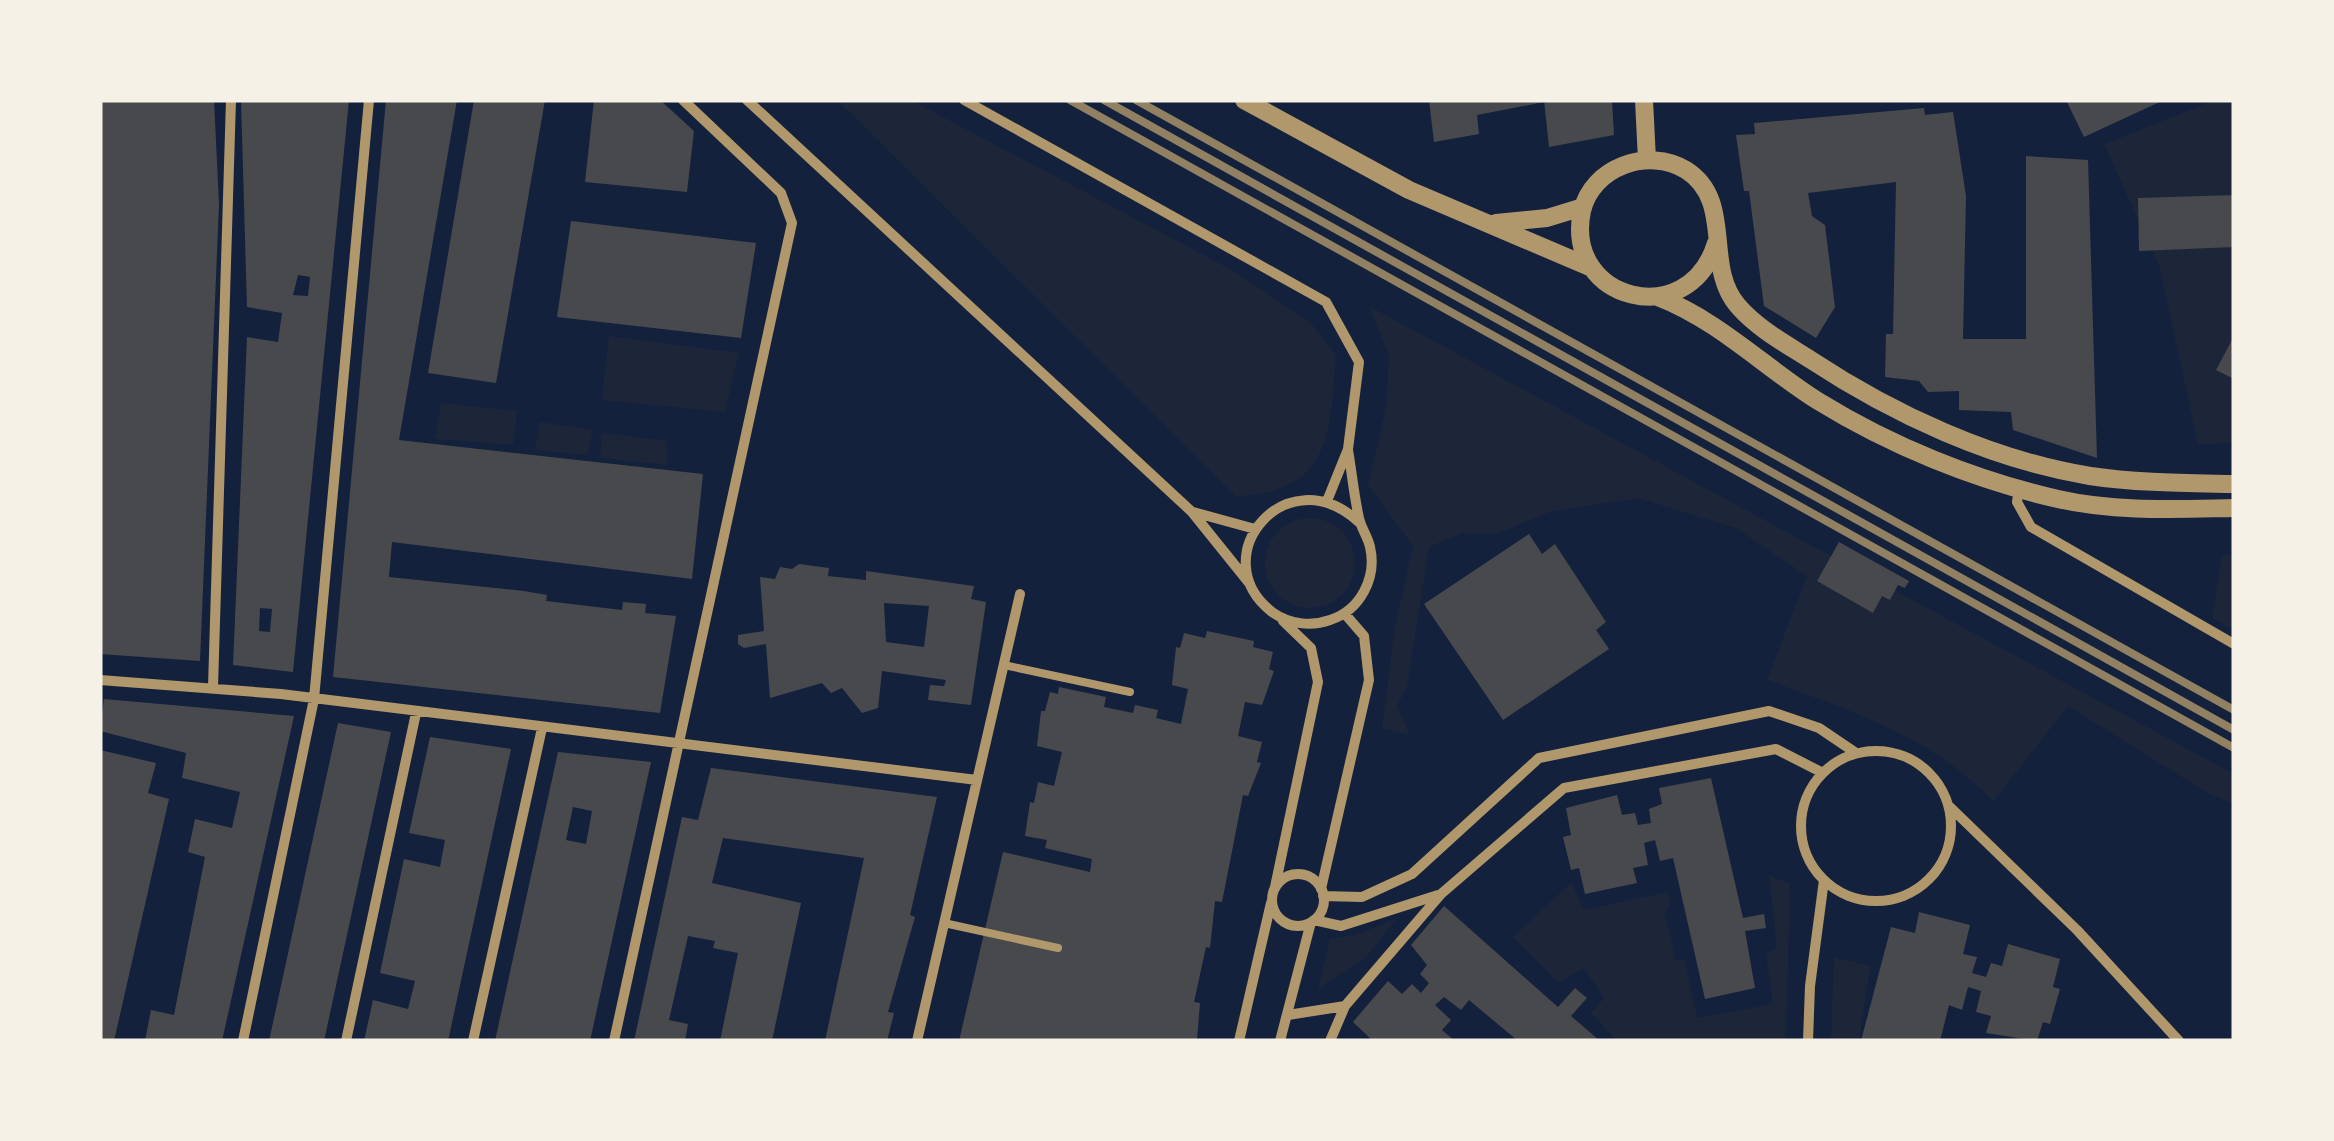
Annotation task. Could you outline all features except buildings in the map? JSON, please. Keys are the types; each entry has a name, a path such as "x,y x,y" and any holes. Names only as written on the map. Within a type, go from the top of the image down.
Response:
{"street":[{"path":"213,687 231,100"},
{"path":"244,1041 314,699 369,100"},
{"path":"614,1041 792,223 781,193 683,100"},
{"path":"748,100 1192,512 1274,613 1312,648 1318,682 1239,1041"},
{"path":"964,100 1326,302 1360,362 1348,449 1326,501"},
{"path":"1244,100 1480,223 1528,238 1592,268 1614,288 1658,297 1707,319 1774,374 1858,426 1934,460 2060,500 2114,506 2234,508"},
{"path":"1644,100 1647,160"},
{"path":"1592,268 1581,238 1583,207 1601,179 1630,162 1668,162 1702,184 1718,222 1716,242 1722,278 1736,304 1758,325 1855,388 1923,421 2055,469 2094,477 2234,484"},
{"path":"1480,223 1547,218 1583,207"},
{"path":"1658,297 1696,279 1716,242"},
{"path":"1274,613 1309,624 1344,614 1369,582 1372,562 1360,524 1348,449"},
{"path":"2019,487 2017,502 2030,527 2234,644"},
{"path":"1250,584 1246,566 1255,529 1286,503 1326,501 1360,524"},
{"path":"1192,512 1255,529"},
{"path":"917,1041 1020,594"},
{"path":"1280,1041 1322,892 1369,680 1364,636 1344,614"},
{"path":"100,680 213,687 977,780"},
{"path":"1275,888 1293,874 1312,878 1322,892 1362,897 1412,874 1540,758 1769,711 1819,728 1856,754"},
{"path":"346,1041 416,713"},
{"path":"473,1041 542,728"},
{"path":"1330,1041 1345,1006 1441,894 1564,788 1776,748 1823,773"},
{"path":"1880,751 1903,756 1923,767 1939,785 1949,806 1952,830 1947,854 1934,875 1915,891 1892,900 1868,901 1844,894 1824,880 1804,846 1801,827 1811,788 1823,773 1856,754 1880,751"},
{"path":"1949,806 2077,930 2179,1041"},
{"path":"1808,1041 1810,986 1824,880"},
{"path":"1271,902 1274,912 1288,924 1313,921 1340,926 1441,894"},
{"path":"1288,1015 1345,1006"}],"lane":[{"path":"1004,665 1130,692"},
{"path":"944,924 1058,948"}],"shaded area":[{"path":"837,100 911,100 1232,270 1311,323 1336,355 1327,434 1308,471 1291,484 1236,496"},
{"path":"2215,100 2234,100 2234,443 2198,444 2159,265 2104,144"},
{"path":"1369,306 2234,774 2234,804 2209,794 2068,706 1993,802 1945,760 1917,743 1858,714 1767,680 1807,576 1736,528 1638,498 1549,512 1497,534 1462,533 1429,547 1407,687 1397,706 1410,735 1382,728 1395,626 1413,546 1368,485 1386,408 1389,356"},
{"path":"609,336 739,353 725,412 602,400"},
{"path":"441,403 517,411 513,445 435,439"},
{"path":"540,422 592,430 588,455 535,450"},
{"path":"602,433 667,441 667,465 600,458"},
{"path":"1310,518 1342,531 1355,563 1342,595 1310,608 1278,595 1265,563 1278,531"},
{"path":"2234,554 2234,630 2212,618 2222,555"},
{"path":"1769,875 1790,884 1786,1041 1617,1041 1591,1013 1604,998 1584,968 1558,983 1513,937 1572,882 1583,910 1668,892 1670,907 1665,913 1676,961 1685,959 1697,1018 1773,1004 1766,954 1777,947"},
{"path":"1396,919 1366,957 1318,989 1330,939 1354,935"},
{"path":"1834,957 1870,966 1859,1041 1831,1041"}],"railway":[{"path":"1070,100 2234,748"},
{"path":"1104,100 2234,730"},
{"path":"1136,100 2234,710"}]}
